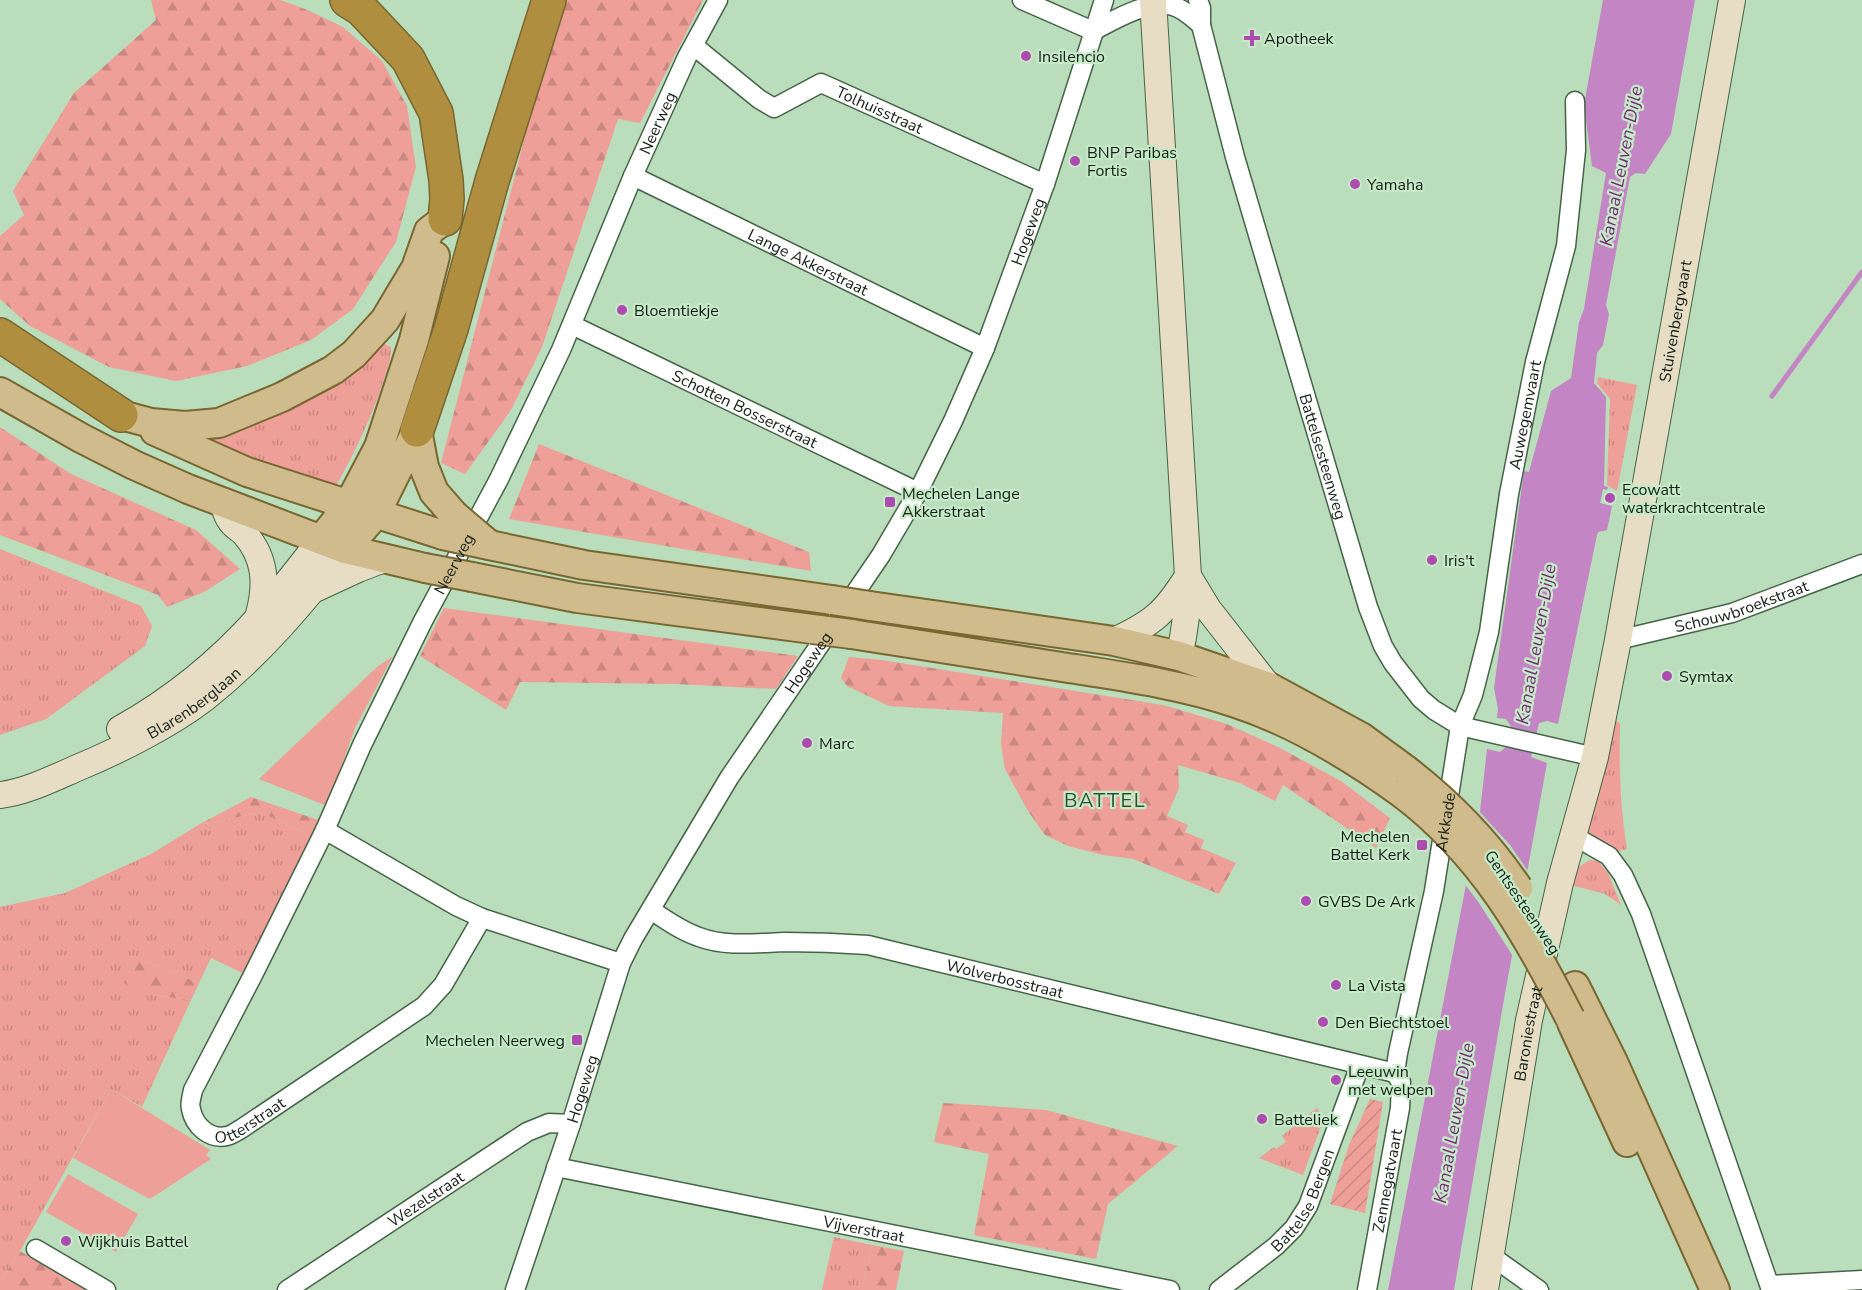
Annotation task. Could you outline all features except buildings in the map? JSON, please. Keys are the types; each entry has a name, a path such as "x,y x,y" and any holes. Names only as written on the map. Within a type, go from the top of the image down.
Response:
{"highway":[{"path":"346,0 361,9 408,59 436,114 447,180 445,219"},
{"path":"417,430 451,329 492,181 549,0"},
{"path":"0,335 121,415"}],"main road":[{"name":"Stuivenbergvaart","path":"1618,640 1732,0"},
{"path":"1153,3 1188,576 1185,635 1172,686"},
{"path":"121,415 151,423 185,426 219,423 282,397 333,370 354,354 385,320 416,268 429,231 445,219"},
{"path":"333,544 348,506 379,447 414,340 445,219"},
{"name":"Gentsesteenweg","path":"0,393 134,465 333,544 425,568 577,598 851,634 1129,677 1172,686 1236,703 1281,721 1361,764 1438,795 1490,850 1535,914 1575,986 1613,1062 1715,1290"},
{"name":"Gentsesteenweg","path":"121,415 247,472 375,515 449,525 489,545 584,565 1114,641 1179,656 1269,687 1361,737 1405,782 1432,816 1459,844 1504,902 1525,934 1570,1018 1695,1290"},
{"path":"333,544 375,515 417,430"},
{"path":"417,430 424,467 449,525"},
{"path":"223,502 230,522 244,534 255,550 262,568 265,585 258,618"},
{"name":"Blarenberglaan","path":"0,795 47,781 111,754 195,705 280,629 312,591 333,544"},
{"name":"Blarenberglaan","path":"0,783 44,768 142,717 193,680 333,544"},
{"path":"312,591 384,558"},
{"path":"1114,641 1157,617 1173,600 1188,576"},
{"path":"1188,576 1208,609 1269,687"},
{"name":"Baroniestraat","path":"1485,1290 1529,1020 1560,883 1594,757 1618,640"}],"street":[{"name":"Neerweg","path":"325,830 362,745 423,621 499,479 572,325 633,176 687,57 718,0"},
{"path":"1022,0 1093,31 1153,3 1173,6 1184,11 1201,25"},
{"name":"Hogeweg","path":"514,1290 571,1124 621,963 729,778 881,555 918,492 985,348 1045,184 1104,0"},
{"name":"Battelsesteenweg","path":"1198,0 1201,8 1201,25 1217,79 1235,157 1368,607 1383,646 1421,699 1460,726 1594,757"},
{"name":"Tolhuisstraat","path":"694,46 759,99 774,108 821,83 1045,184"},
{"name":"Auwegemvaart","path":"1460,726 1473,695 1489,632 1509,494 1525,409 1566,246 1576,150 1575,101"},
{"name":"Lange Akkerstraat","path":"633,176 985,348"},
{"name":"Schotten Bosserstraat","path":"572,325 918,492"},
{"name":"Schouwbroekstraat","path":"1618,640 1732,613 1862,564"},
{"name":"Arkkade","path":"1395,1073 1428,917 1460,726"},
{"path":"325,830 456,906 482,918 621,963"},
{"name":"Otterstraat","path":"325,830 193,1090 190,1108 196,1122 204,1131 213,1136 227,1136 241,1129 424,1006 443,986 482,918"},
{"path":"1574,836 1609,856 1623,875 1641,914 1770,1288 1862,1280"},
{"name":"Wolverbosstraat","path":"651,910 671,924 712,941 728,943 824,942 868,945 1360,1065"},
{"path":"1360,1065 1395,1073"},
{"name":"Battelse Bergen","path":"1219,1290 1276,1246 1294,1228 1308,1206 1360,1065"},
{"name":"Zennegatvaart","path":"1367,1290 1400,1108 1401,1082 1395,1073"},
{"name":"Wezelstraat","path":"287,1290 527,1132 549,1123 571,1124"},
{"name":"Vijverstraat","path":"556,1167 1170,1290"},
{"path":"36,1249 106,1290"},
{"path":"1490,1255 1539,1290"}],"green space":[{"path":"151,0 280,0 343,27 382,61 407,106 416,167 396,242 353,309 311,340 247,366 176,381 109,367 30,326 0,299 0,236 24,215 13,191 74,93 156,20"},
{"path":"562,0 703,0 640,123 618,119 542,347 511,410 465,474 441,463 534,101 561,17"},
{"path":"385,344 391,347 388,367 363,434 336,486 274,471 206,439 335,379"},
{"path":"1598,377 1637,385 1617,491 1607,485 1610,399 1597,383"},
{"path":"0,427 71,474 196,530 240,569 204,592 167,607 158,595 0,535"},
{"path":"539,444 809,552 811,571 509,519"},
{"path":"0,549 141,606 152,626 145,646 46,719 0,735"},
{"path":"444,608 798,656 776,689 677,684 520,682 506,710 420,656"},
{"path":"393,656 355,728 327,806 259,779 377,667"},
{"path":"849,657 882,660 1163,705 1227,724 1278,747 1341,781 1390,818 1376,848 1283,785 1275,801 1240,783 1178,765 1179,788 1167,816 1188,825 1185,832 1204,840 1201,848 1236,863 1219,894 1133,859 1103,855 1068,846 1045,835 1028,811 1005,769 1001,744 1003,713 889,706 847,686 841,678"},
{"path":"1616,720 1620,724 1620,787 1627,849 1615,852 1590,835 1587,827"},
{"path":"251,797 324,822 316,838 260,812 200,824"},
{"path":"260,812 316,838 249,976 211,958 199,983 132,956 145,994 191,1000 142,1107 111,1089 20,1251 0,1281 0,907 65,893 151,854 200,824"},
{"path":"1590,860 1598,861 1608,873 1621,905 1605,894 1571,885 1577,868"},
{"path":"132,956 199,983 191,1000 145,994 124,983"},
{"path":"111,1089 210,1150 206,1155 211,1159 150,1199 73,1158"},
{"path":"1370,1099 1383,1102 1365,1213 1330,1204 1349,1145"},
{"path":"943,1103 1046,1110 1178,1146 1108,1204 1096,1259 974,1235 989,1154 934,1142"},
{"path":"1317,1108 1324,1118 1303,1175 1259,1158 1274,1147 1276,1149 1286,1142 1282,1136"},
{"path":"68,1174 138,1214 116,1252 46,1212"},
{"path":"834,1237 872,1245 862,1290 822,1290"},
{"path":"872,1245 904,1251 896,1290 862,1290"},
{"path":"20,1251 87,1290 0,1290 0,1281"}],"water":[{"name":"Kanaal Leuven-Dijle","path":"1603,0 1695,0 1671,134 1645,174 1636,173 1630,177 1606,305 1609,314 1603,345 1597,353 1594,383 1606,397 1604,486 1608,487 1607,490 1603,489 1600,503 1612,506 1607,530 1598,532 1597,535 1558,724 1547,721 1539,723 1531,757 1547,763 1454,1290 1388,1290 1480,812 1487,749 1500,752 1507,746 1511,726 1506,719 1497,718 1498,709 1494,688 1524,471 1529,472 1551,391 1571,378 1579,322 1584,309 1606,173 1592,166 1584,105"}],"pier":[{"path":"0,0 48,0 36,14 0,28"},
{"path":"1477,809 1510,845 1530,874 1514,958 1463,882"}],"waterway":[{"path":"1772,396 1862,272"}],"place":[{"name":"Apotheek","path":"1252,38"},
{"name":"Insilencio","path":"1026,56"},
{"name":"BNP Paribas Fortis","path":"1075,161"},
{"name":"Yamaha","path":"1355,184"},
{"name":"Bloemtiekje","path":"622,310"},
{"name":"Ecowatt waterkrachtcentrale","path":"1610,498"},
{"name":"Mechelen Lange Akkerstraat","path":"890,502"},
{"name":"Iris't","path":"1432,560"},
{"name":"Symtax","path":"1667,676"},
{"name":"Marc","path":"807,743"},
{"name":"Mechelen Battel Kerk","path":"1422,845"},
{"name":"GVBS De Ark","path":"1306,901"},
{"name":"La Vista","path":"1336,985"},
{"name":"Den Biechtstoel","path":"1323,1022"},
{"name":"Mechelen Neerweg","path":"577,1040"},
{"name":"Leeuwin met welpen","path":"1336,1080"},
{"name":"Batteliek","path":"1262,1119"},
{"name":"Wijkhuis Battel","path":"66,1241"}],"district":[{"name":"BATTEL","path":"1105,800"}]}
